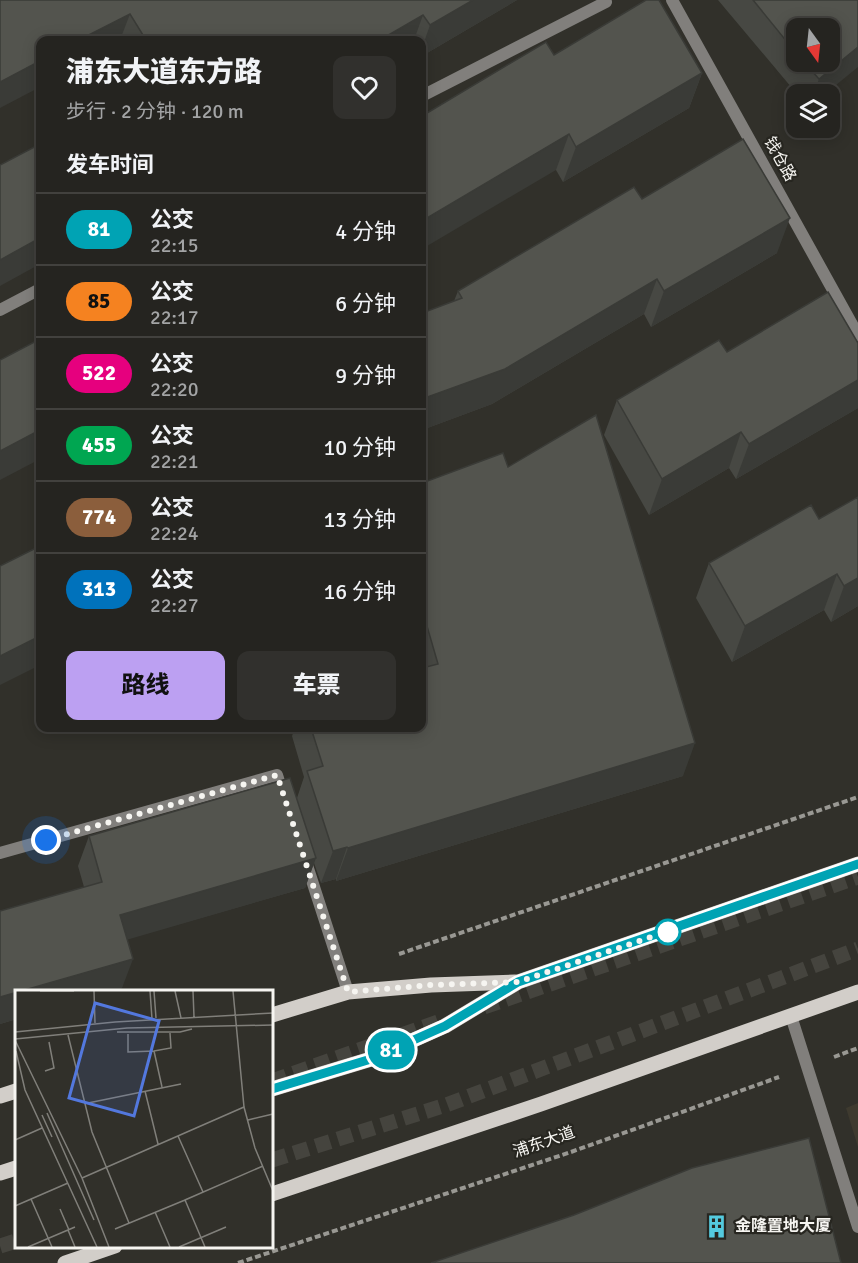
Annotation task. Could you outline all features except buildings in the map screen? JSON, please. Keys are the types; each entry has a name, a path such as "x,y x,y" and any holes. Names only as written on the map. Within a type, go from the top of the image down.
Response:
{"main road":[{"path":"273,1089 371,1059 445,1026 518,982 858,864"},
{"path":"273,1015 348,992 431,985 518,982"},
{"path":"273,1194 541,1104 858,992"},
{"path":"0,1096 15,1091"},
{"path":"0,1173 15,1168"},
{"path":"64,1263 95,1258 112,1248"}],"street":[{"name":"钱仓路","path":"672,0 858,335"},
{"path":"426,94 606,2"},
{"path":"0,310 36,292"},
{"path":"0,853 277,775 288,808"},
{"path":"303,852 348,992"},
{"path":"791,1016 858,1227"}],"path":[{"path":"395,956 858,797"},
{"name":"浦东大道","path":"238,1263 571,1152 858,1048"}],"shaded area":[{"path":"858,1103 858,1147 846,1108"}],"tunnel":[{"path":"484,1007 858,877"},
{"path":"273,1160 446,1105 858,949"},
{"path":"273,1081 438,1022"},
{"path":"0,1246 15,1241"}],"bus line":[{"name":"81","path":"273,1089 371,1059 445,1026 518,982 858,864"}],"place":[{"name":"金隆置地大厦","path":"717,1226"}],"route":[{"path":"46,840 277,775 348,992 431,985 518,982 672,930 668,932"}]}
